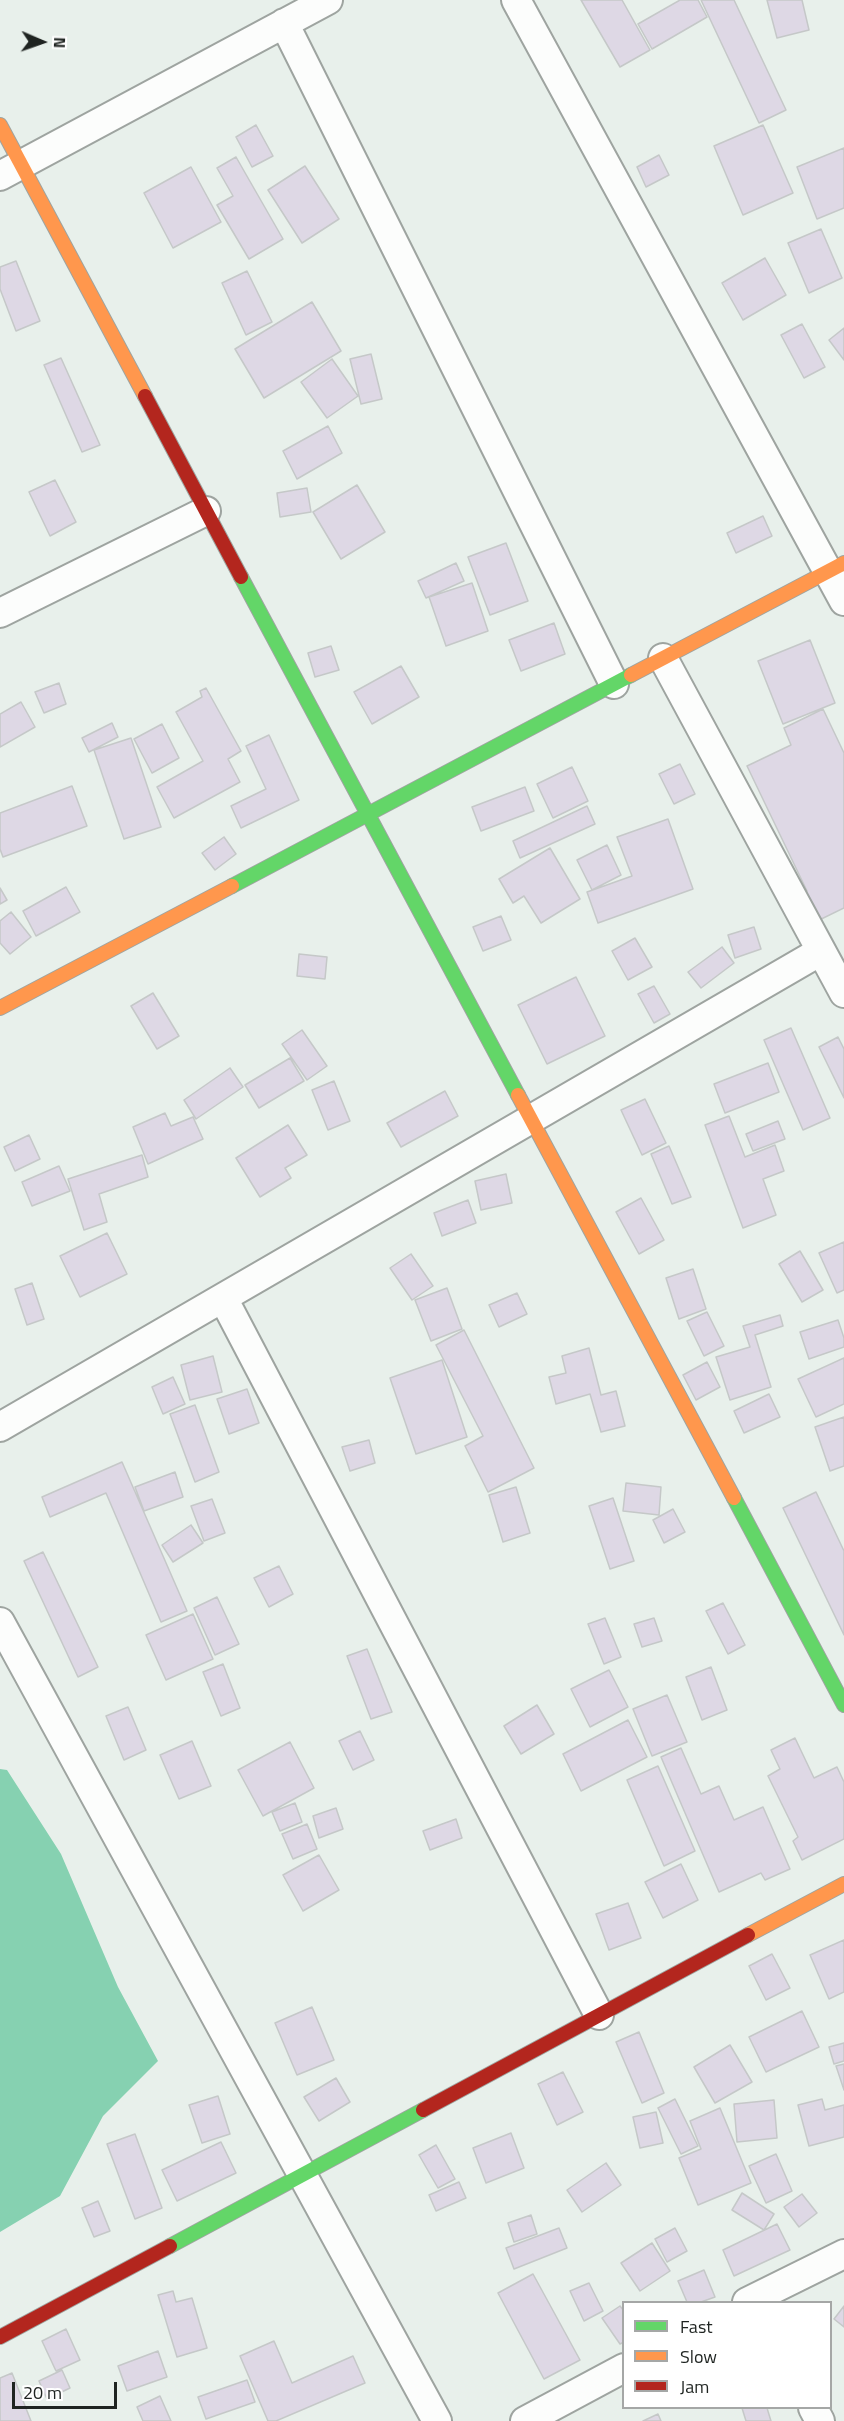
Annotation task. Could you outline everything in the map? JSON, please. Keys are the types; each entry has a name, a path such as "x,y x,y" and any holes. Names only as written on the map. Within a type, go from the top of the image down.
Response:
{"street":[{"path":"10,170 328,0"},
{"path":"516,0 836,567 844,601"},
{"path":"284,23 614,684"},
{"path":"0,126 10,170 206,511 844,1705"},
{"path":"0,613 206,511"},
{"path":"0,1008 836,567"},
{"path":"663,658 844,993"},
{"path":"0,1427 821,951"},
{"path":"223,1298 599,2015"},
{"path":"0,1623 437,2421"},
{"path":"0,2337 844,1884"},
{"path":"752,2301 844,2254"},
{"path":"525,2421 622,2369"}],"shaded area":[{"path":"0,1769 7,1770 61,1854 118,1987 158,2061 103,2116 60,2196 0,2232"}],"building":[{"path":"581,0 622,0 650,50 620,67"},
{"path":"680,0 698,0 707,17 652,49 638,24"},
{"path":"701,0 734,0 786,110 759,123"},
{"path":"767,0 802,0 809,30 777,38"},
{"path":"256,125 273,156 252,167 236,137"},
{"path":"763,125 793,193 743,215 714,146"},
{"path":"844,148 844,208 817,219 797,167"},
{"path":"659,155 669,175 646,187 637,167"},
{"path":"236,157 283,239 249,259 217,205 233,196 217,168"},
{"path":"305,166 339,219 302,243 268,190"},
{"path":"191,167 221,222 173,248 144,193"},
{"path":"821,229 842,278 809,293 788,243"},
{"path":"765,258 786,295 743,320 722,283"},
{"path":"16,261 40,321 16,331 0,289 0,267"},
{"path":"247,271 272,322 246,335 222,283"},
{"path":"312,302 341,351 264,398 235,349"},
{"path":"802,324 825,367 804,378 781,335"},
{"path":"844,328 844,360 829,340"},
{"path":"371,354 382,399 361,404 350,359"},
{"path":"61,358 100,445 82,452 44,365"},
{"path":"332,359 358,396 327,418 301,382"},
{"path":"328,426 342,453 297,479 283,451"},
{"path":"55,480 76,522 50,536 29,492"},
{"path":"357,485 385,532 341,559 313,512"},
{"path":"307,488 311,512 280,517 277,493"},
{"path":"763,516 772,536 736,553 727,533"},
{"path":"506,543 528,601 490,615 468,557"},
{"path":"456,563 464,581 426,598 418,581"},
{"path":"472,583 488,631 446,646 429,597"},
{"path":"554,623 565,654 521,671 509,640"},
{"path":"810,640 835,703 783,724 758,661"},
{"path":"331,646 339,670 315,677 308,653"},
{"path":"401,666 419,697 372,724 354,692"},
{"path":"59,683 66,704 44,713 35,692"},
{"path":"206,688 241,751 228,759 240,782 174,818 157,787 203,761 176,712 202,697 200,691"},
{"path":"21,702 35,727 0,747 0,714"},
{"path":"823,709 844,753 844,908 807,926 794,897 807,891 747,766 791,745 784,728"},
{"path":"112,723 118,737 89,752 82,738"},
{"path":"162,724 179,758 152,773 134,739"},
{"path":"269,735 299,800 241,828 231,806 266,789 246,746"},
{"path":"131,738 161,827 124,839 94,750"},
{"path":"680,764 695,794 674,804 659,774"},
{"path":"572,767 588,801 553,818 537,784"},
{"path":"72,786 87,826 3,857 0,849 0,813"},
{"path":"525,787 534,811 481,831 472,807"},
{"path":"587,806 595,824 520,858 513,841"},
{"path":"668,819 693,889 598,923 587,892 632,876 617,837"},
{"path":"224,837 236,854 215,870 202,853"},
{"path":"607,845 621,875 592,890 577,860"},
{"path":"550,848 580,899 541,923 524,896 513,903 499,879"},
{"path":"66,887 80,912 36,936 23,911"},
{"path":"0,888 7,900 0,904"},
{"path":"11,912 31,937 10,954 0,943 0,921"},
{"path":"501,916 511,940 483,951 473,927"},
{"path":"754,927 761,949 735,958 728,935"},
{"path":"635,938 652,967 628,980 612,951"},
{"path":"722,947 734,963 701,988 688,972"},
{"path":"299,954 327,957 325,979 297,976"},
{"path":"576,977 605,1036 547,1064 518,1005"},
{"path":"654,986 670,1014 654,1023 638,994"},
{"path":"153,993 179,1036 157,1049 131,1006"},
{"path":"791,1028 830,1118 803,1130 764,1040"},
{"path":"302,1030 327,1066 307,1080 282,1044"},
{"path":"838,1037 844,1049 844,1098 819,1047"},
{"path":"290,1058 304,1081 259,1108 245,1085"},
{"path":"768,1063 779,1092 725,1113 714,1084"},
{"path":"230,1068 243,1087 196,1119 184,1100"},
{"path":"334,1081 350,1121 328,1130 312,1090"},
{"path":"445,1091 458,1116 401,1147 387,1123"},
{"path":"645,1099 666,1143 642,1155 621,1110"},
{"path":"165,1113 171,1126 193,1117 203,1139 148,1164 133,1127"},
{"path":"729,1116 745,1157 775,1145 784,1171 763,1179 776,1215 743,1228 705,1125"},
{"path":"778,1121 785,1139 753,1151 746,1134"},
{"path":"288,1125 307,1155 285,1168 291,1178 260,1197 236,1158"},
{"path":"29,1135 40,1159 15,1171 4,1147"},
{"path":"669,1146 691,1197 672,1204 651,1154"},
{"path":"142,1155 148,1177 99,1194 107,1222 84,1230 68,1179"},
{"path":"59,1166 70,1191 32,1206 22,1182"},
{"path":"506,1174 512,1203 481,1210 475,1181"},
{"path":"641,1198 664,1240 639,1254 616,1212"},
{"path":"468,1200 476,1223 442,1236 434,1213"},
{"path":"107,1233 127,1274 80,1297 60,1256"},
{"path":"844,1242 844,1290 837,1293 819,1253"},
{"path":"800,1251 823,1290 802,1302 779,1264"},
{"path":"411,1254 433,1286 412,1300 390,1268"},
{"path":"693,1269 706,1309 679,1319 666,1278"},
{"path":"32,1283 44,1319 27,1325 15,1289"},
{"path":"447,1288 462,1329 431,1341 415,1300"},
{"path":"517,1293 527,1314 499,1327 489,1305"},
{"path":"707,1312 724,1346 704,1356 687,1321"},
{"path":"780,1315 783,1326 755,1335 771,1387 730,1400 716,1357 750,1347 743,1326"},
{"path":"838,1320 844,1338 844,1347 809,1359 800,1332"},
{"path":"464,1330 534,1468 488,1492 465,1446 483,1436 436,1345"},
{"path":"589,1348 601,1395 616,1391 625,1426 601,1432 590,1394 556,1404 549,1377 566,1373 562,1356"},
{"path":"213,1356 222,1392 190,1400 181,1365"},
{"path":"844,1358 844,1404 816,1417 798,1379"},
{"path":"442,1360 467,1437 416,1454 390,1378"},
{"path":"707,1362 720,1387 696,1400 683,1375"},
{"path":"173,1377 185,1404 163,1414 152,1387"},
{"path":"247,1389 259,1423 229,1434 217,1399"},
{"path":"769,1394 780,1417 744,1433 734,1411"},
{"path":"195,1405 219,1472 195,1482 170,1414"},
{"path":"844,1417 844,1466 830,1471 815,1427"},
{"path":"369,1440 375,1463 350,1471 342,1447"},
{"path":"122,1462 187,1611 161,1622 106,1493 50,1517 42,1497"},
{"path":"175,1472 183,1497 144,1511 135,1487"},
{"path":"626,1483 661,1487 659,1515 623,1511"},
{"path":"516,1487 530,1533 503,1542 489,1495"},
{"path":"816,1492 844,1551 844,1635 783,1508"},
{"path":"613,1498 634,1561 610,1569 589,1506"},
{"path":"212,1499 225,1533 204,1541 191,1506"},
{"path":"673,1509 685,1532 664,1543 653,1520"},
{"path":"191,1525 203,1543 173,1562 162,1545"},
{"path":"43,1552 98,1667 78,1677 24,1561"},
{"path":"279,1566 293,1594 269,1607 254,1578"},
{"path":"217,1597 239,1644 215,1655 194,1608"},
{"path":"723,1603 745,1645 728,1654 706,1611"},
{"path":"193,1614 213,1659 166,1680 146,1635"},
{"path":"605,1618 621,1657 604,1664 588,1624"},
{"path":"654,1618 662,1641 642,1647 634,1624"},
{"path":"367,1649 392,1712 371,1719 347,1656"},
{"path":"223,1664 240,1708 221,1716 203,1672"},
{"path":"711,1667 727,1710 702,1720 686,1677"},
{"path":"609,1670 628,1707 590,1727 571,1689"},
{"path":"667,1695 687,1742 652,1756 633,1709"},
{"path":"537,1705 554,1734 521,1754 504,1726"},
{"path":"128,1707 146,1750 124,1760 106,1716"},
{"path":"628,1720 647,1757 581,1791 563,1754"},
{"path":"360,1731 374,1760 353,1770 339,1741"},
{"path":"795,1738 814,1778 837,1767 844,1782 844,1839 802,1860 793,1841 798,1837 768,1776 780,1769 771,1750"},
{"path":"192,1741 211,1786 179,1799 160,1755"},
{"path":"290,1742 314,1788 263,1816 238,1770"},
{"path":"681,1748 701,1794 719,1786 734,1820 763,1807 790,1869 765,1880 761,1873 719,1892 661,1757"},
{"path":"658,1766 695,1851 664,1866 627,1780"},
{"path":"295,1803 302,1822 280,1831 272,1812"},
{"path":"336,1808 343,1829 319,1838 313,1816"},
{"path":"456,1819 462,1838 430,1850 423,1831"},
{"path":"307,1824 317,1849 293,1859 282,1834"},
{"path":"319,1855 339,1890 303,1911 283,1875"},
{"path":"681,1864 698,1900 663,1918 645,1882"},
{"path":"628,1903 641,1938 609,1950 596,1914"},
{"path":"844,1940 844,1992 829,1999 810,1955"},
{"path":"772,1954 790,1988 766,2000 749,1966"},
{"path":"312,2007 334,2060 297,2075 275,2023"},
{"path":"802,2011 819,2047 766,2072 749,2037"},
{"path":"639,2032 664,2093 642,2103 616,2042"},
{"path":"844,2043 844,2061 834,2064 829,2047"},
{"path":"730,2045 752,2082 715,2103 694,2067"},
{"path":"844,2064 844,2090 836,2066"},
{"path":"563,2072 583,2112 557,2125 538,2084"},
{"path":"336,2078 350,2102 319,2121 304,2097"},
{"path":"218,2096 230,2134 202,2143 189,2105"},
{"path":"675,2099 698,2146 681,2154 658,2108"},
{"path":"822,2099 825,2110 844,2105 844,2137 809,2146 798,2105"},
{"path":"774,2100 777,2138 737,2142 734,2104"},
{"path":"720,2108 751,2183 698,2205 679,2158 701,2149 690,2121"},
{"path":"656,2112 663,2143 640,2148 633,2117"},
{"path":"511,2133 524,2168 486,2183 473,2148"},
{"path":"135,2134 162,2208 135,2219 107,2144"},
{"path":"221,2142 236,2173 177,2201 162,2170"},
{"path":"436,2145 455,2179 438,2188 419,2155"},
{"path":"776,2154 792,2191 766,2203 749,2166"},
{"path":"606,2163 621,2185 582,2212 567,2190"},
{"path":"459,2182 466,2198 436,2211 429,2195"},
{"path":"742,2193 774,2214 764,2230 732,2210"},
{"path":"802,2194 817,2213 799,2227 784,2207"},
{"path":"98,2201 110,2231 94,2237 82,2208"},
{"path":"531,2215 537,2234 514,2242 508,2223"},
{"path":"777,2224 790,2250 734,2276 723,2250"},
{"path":"559,2228 567,2248 514,2269 506,2248"},
{"path":"675,2228 687,2251 667,2262 655,2239"},
{"path":"652,2243 670,2271 640,2291 621,2263"},
{"path":"704,2270 715,2297 704,2301 687,2301 678,2281"},
{"path":"533,2274 580,2360 544,2379 498,2293"},
{"path":"589,2283 603,2311 584,2321 570,2291"},
{"path":"173,2291 176,2302 192,2298 207,2348 177,2357 158,2295"},
{"path":"620,2306 622,2308 622,2343 620,2344 602,2318"},
{"path":"844,2306 844,2327 834,2319"},
{"path":"66,2329 80,2360 56,2371 42,2341"},
{"path":"274,2341 292,2383 353,2356 365,2383 276,2421 268,2421 240,2356"},
{"path":"158,2351 167,2377 127,2391 118,2366"},
{"path":"62,2370 70,2388 47,2399 39,2381"},
{"path":"12,2373 31,2421 0,2421 0,2378"},
{"path":"247,2380 255,2402 206,2419 198,2397"},
{"path":"160,2396 171,2421 143,2421 137,2407"},
{"path":"742,2409 767,2409 771,2421 746,2421"},
{"path":"658,2414 661,2421 643,2421"}],"traffic: fast":[{"path":"241,577 518,1095"},
{"path":"232,886 631,675"},
{"path":"734,1498 844,1705"},
{"path":"170,2246 423,2110"}],"traffic: slow":[{"path":"0,125 145,396"},
{"path":"631,675 844,563"},
{"path":"0,1008 232,886"},
{"path":"518,1095 734,1498"},
{"path":"748,1935 844,1884"}],"traffic: jam":[{"path":"145,396 241,577"},
{"path":"423,2110 748,1935"},
{"path":"0,2337 170,2246"}]}
